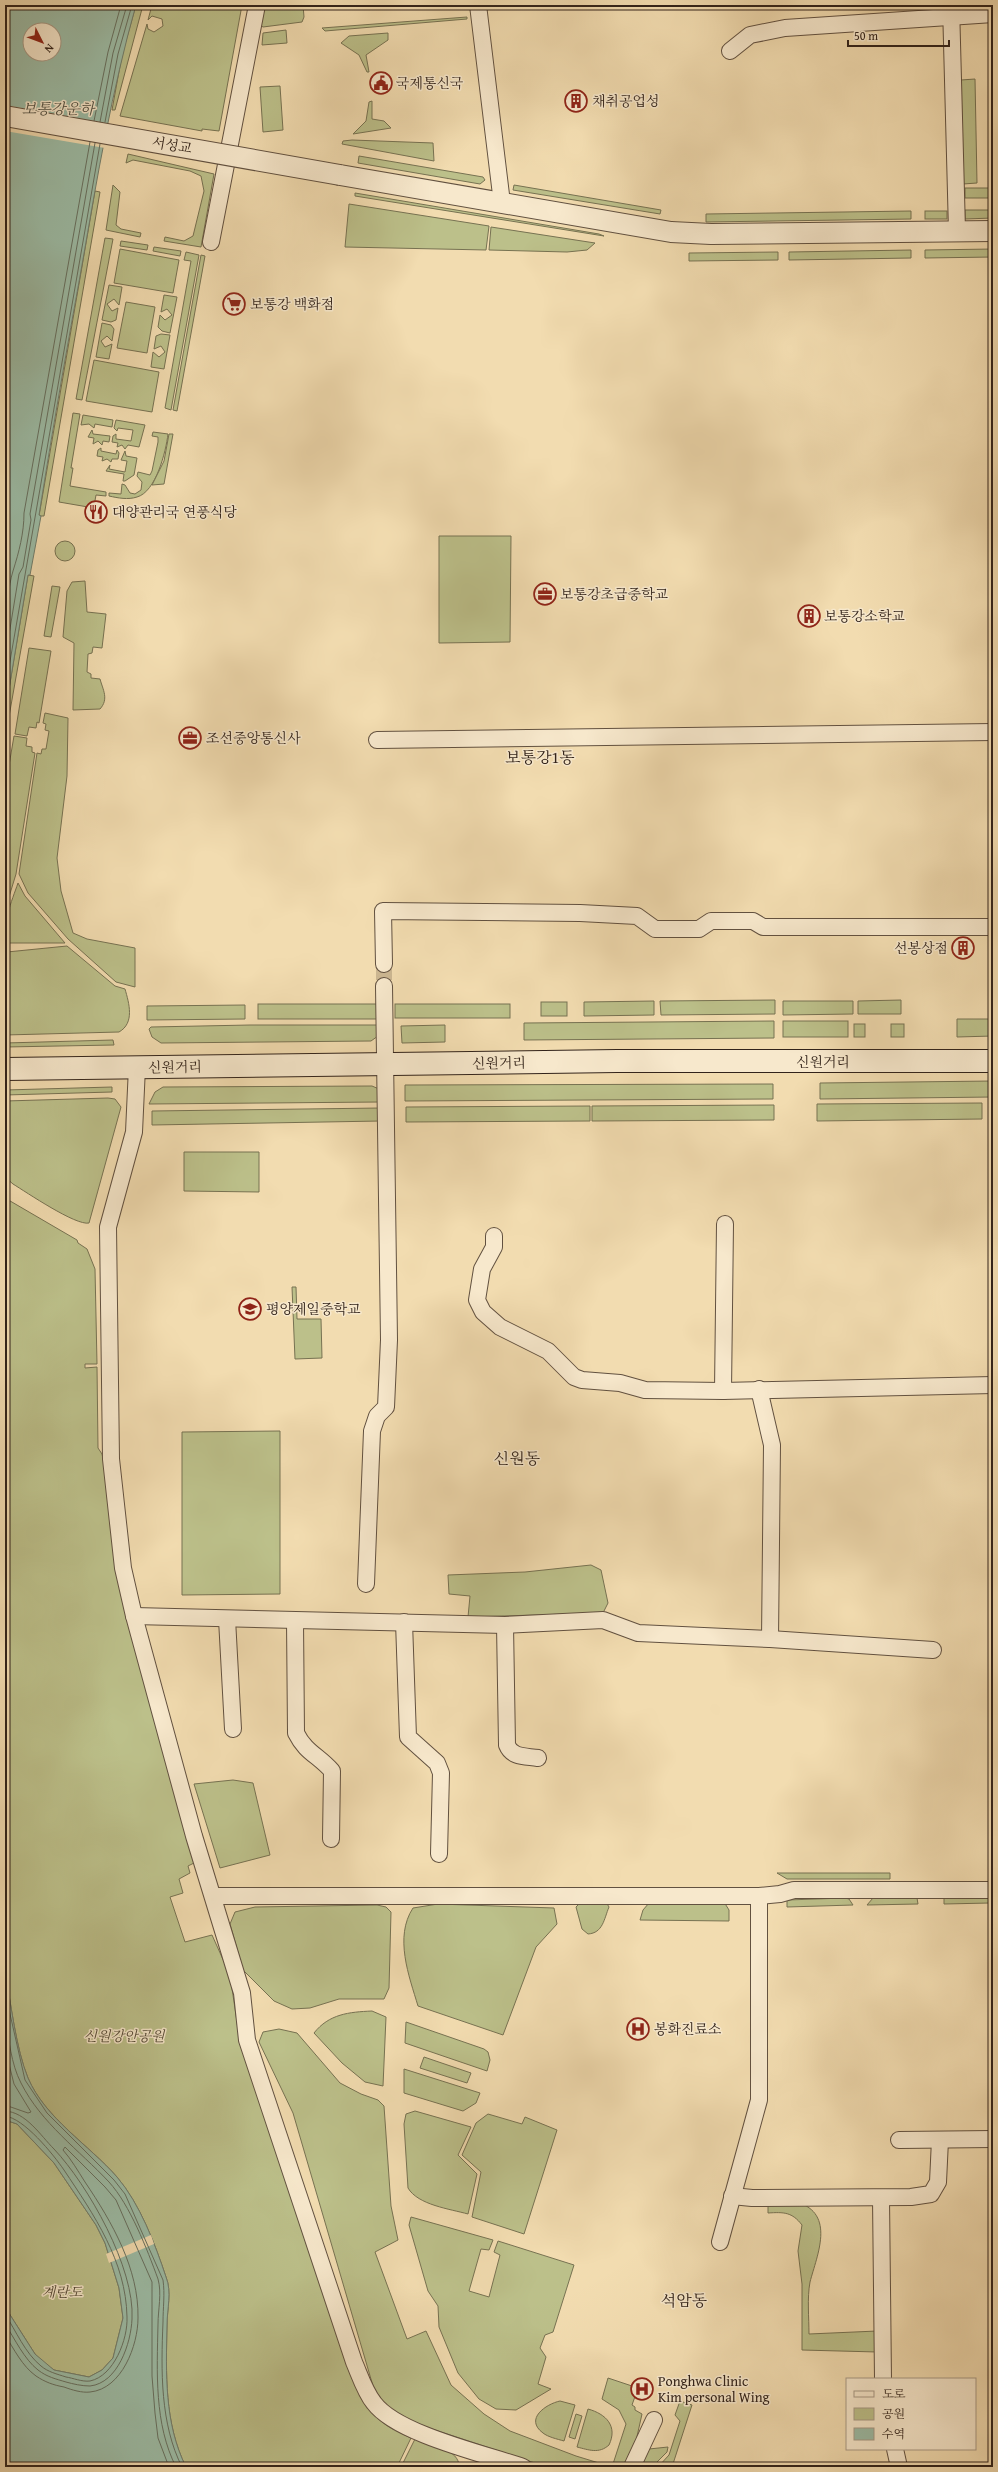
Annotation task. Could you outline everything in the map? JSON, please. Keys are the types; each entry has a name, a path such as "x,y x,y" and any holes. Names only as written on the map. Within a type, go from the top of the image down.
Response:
{"main road":[{"name":"신원거리","path":"5,1069 617,1062 993,1061"}],"street":[{"path":"211,242 256,5"},
{"path":"478,5 502,203"},
{"path":"951,11 957,231"},
{"path":"730,51 750,35 785,28 951,11 993,14"},
{"name":"서성교","path":"5,116 671,232 711,234 993,231"},
{"path":"377,740 993,732"},
{"path":"384,964 383,911 637,916 655,929 699,929 711,921 753,921 763,928 993,927"},
{"path":"366,1584 372,1431 377,1416 386,1407 389,1340 384,986"},
{"path":"137,1068 134,1132 113,1203 107,1239 111,1459 123,1568 134,1616 174,1767 242,1993 247,2040 354,2362 370,2398 386,2416 404,2428 523,2467"},
{"path":"722,1391 725,1224"},
{"path":"494,1236 494,1247 482,1269 477,1300 483,1312 500,1327 548,1350 574,1377 582,1380 620,1383 645,1390 722,1391 759,1389 868,1389 993,1385"},
{"path":"759,1389 772,1445 770,1639"},
{"path":"134,1616 505,1625 602,1620 638,1633 770,1639 933,1650"},
{"path":"228,1619 233,1730"},
{"path":"295,1621 296,1733 303,1747 322,1760 332,1771 331,1839"},
{"path":"404,1622 408,1737 437,1763 441,1773 438,1854"},
{"path":"505,1625 507,1745 509,1752 515,1755 538,1758"},
{"path":"214,1896 759,1896 780,1894 794,1890 993,1890"},
{"path":"720,2242 732,2196 746,2152 759,2100 759,1896"},
{"path":"899,2140 993,2139"},
{"path":"732,2196 752,2198 881,2198 911,2197 931,2194 938,2182 940,2140"},
{"path":"881,2198 884,2378"},
{"path":"632,2467 654,2420"},
{"path":"895,2450 899,2467"}],"green space":[{"path":"136,5 143,5 115,110 112,110 122,55"},
{"path":"152,5 242,5 219,131 202,129 202,131 120,116 147,24 148,29 154,32 163,26 162,19 152,16 148,20"},
{"path":"264,5 303,5 304,17 302,22 263,27 260,25"},
{"path":"467,17 467,19 325,31 322,28"},
{"path":"286,30 287,43 262,45 263,33"},
{"path":"388,33 388,40 366,55 369,72 367,72 359,55 341,43 349,36"},
{"path":"975,79 977,183 963,184 961,80"},
{"path":"280,86 283,130 263,132 260,87"},
{"path":"372,101 372,119 384,121 391,128 353,134 366,121 369,102"},
{"path":"343,141 433,143 434,161 342,144"},
{"path":"128,154 214,174 201,247 164,241 165,237 184,241 193,236 204,191 201,176 190,171 133,160 126,163"},
{"path":"359,156 483,177 485,180 480,184 358,163"},
{"path":"113,185 120,192 116,225 121,229 141,233 140,237 106,230"},
{"path":"514,185 661,210 660,214 513,190"},
{"path":"965,188 993,188 993,198 965,198"},
{"path":"95,191 100,192 44,516 39,516"},
{"path":"355,193 599,234 604,236 355,196"},
{"path":"349,204 489,226 486,250 345,247"},
{"path":"965,210 993,210 993,218 965,219"},
{"path":"911,211 911,219 706,222 706,214"},
{"path":"925,211 947,211 947,219 925,219"},
{"path":"491,227 595,243 587,250 567,252 489,250"},
{"path":"105,238 113,239 82,400 76,399"},
{"path":"121,241 148,245 147,250 120,246"},
{"path":"154,247 181,251 180,256 153,251"},
{"path":"120,249 179,260 173,293 114,283"},
{"path":"993,249 993,257 925,258 925,250"},
{"path":"911,250 911,258 789,260 789,252"},
{"path":"186,252 199,255 171,410 165,408 191,261 184,260"},
{"path":"778,252 778,260 689,261 689,253"},
{"path":"201,255 205,256 177,411 173,410"},
{"path":"109,285 122,287 119,305 114,299 107,304 112,311 118,308 116,320 111,322 102,320"},
{"path":"164,295 177,297 170,333 162,331 158,327 160,315 165,320 172,315 167,309 161,312"},
{"path":"126,302 155,307 147,353 117,348"},
{"path":"102,323 111,325 114,329 112,341 107,336 101,341 105,347 112,344 109,359 96,357"},
{"path":"161,334 170,335 164,369 151,367 153,352 159,357 165,352 161,346 154,349 156,336"},
{"path":"94,360 159,372 152,412 86,401"},
{"path":"73,413 80,414 71,468 73,468 70,486 106,492 106,496 96,495 93,512 88,511 88,507 59,502"},
{"path":"83,415 113,420 112,427 95,424 94,428 89,424 81,425"},
{"path":"116,420 145,425 139,447 128,445 125,449 122,445 117,447 118,443 112,442 113,436 116,434 116,439 131,441 133,430 118,428 117,431 114,428"},
{"path":"92,430 93,434 110,436 109,442 103,441 102,445 98,441 93,444 94,438 88,437"},
{"path":"153,432 168,434 159,470 150,487 144,494 134,498 109,496 109,493 121,494 122,484 125,485 130,493 135,494 141,490 142,482 137,476 138,472 150,475 158,442 158,437 152,436"},
{"path":"169,434 173,434 164,484 152,485 164,461"},
{"path":"101,448 101,451 116,454 117,450 119,453 118,459 112,459 111,462 107,459 102,461 103,457 97,456 98,450"},
{"path":"125,451 126,456 137,458 134,475 123,481 124,474 106,471 110,465 109,469 125,472 127,461 121,460"},
{"path":"439,536 511,536 510,642 439,643"},
{"path":"65,541 72,544 75,551 72,558 65,561 58,558 55,551 58,544"},
{"path":"28,575 34,576 5,739 5,713"},
{"path":"85,581 87,612 106,614 102,648 93,647 92,653 88,654 87,672 91,674 91,678 100,679 105,698 100,709 73,710 74,643 63,637 67,591 72,582"},
{"path":"52,586 60,587 51,637 44,636"},
{"path":"29,648 51,651 39,723 37,722 36,728 29,727 27,736 15,734"},
{"path":"45,713 68,718 67,776 57,858 61,891 73,933 87,939 135,948 135,987 116,982 68,939 28,893 19,874 37,753 41,754 42,749 46,749 49,731 45,730 46,724 43,723"},
{"path":"14,736 27,738 26,746 32,747 32,752 35,753 16,874 5,910 5,789"},
{"path":"18,883 25,896 65,943 9,943 6,921"},
{"path":"67,946 115,986 125,989 130,1012 124,1028 119,1032 5,1035 5,956 7,952"},
{"path":"775,1000 775,1014 661,1015 660,1001"},
{"path":"901,1000 901,1014 858,1014 858,1001"},
{"path":"654,1001 654,1015 584,1016 584,1002"},
{"path":"783,1001 853,1001 853,1014 783,1015"},
{"path":"541,1002 567,1002 567,1016 541,1016"},
{"path":"258,1004 379,1004 379,1019 258,1019"},
{"path":"395,1004 510,1004 510,1018 395,1018"},
{"path":"245,1005 245,1019 147,1020 147,1006"},
{"path":"957,1019 993,1019 993,1036 957,1037"},
{"path":"774,1021 774,1038 524,1040 524,1023"},
{"path":"783,1021 848,1021 848,1037 783,1037"},
{"path":"854,1024 865,1024 865,1037 854,1037"},
{"path":"891,1024 904,1024 904,1037 891,1037"},
{"path":"379,1025 378,1036 371,1041 161,1043 152,1037 149,1029 151,1027"},
{"path":"445,1025 445,1042 402,1043 401,1026"},
{"path":"113,1040 114,1045 5,1047 5,1043"},
{"path":"993,1081 993,1097 820,1099 820,1083"},
{"path":"773,1084 773,1099 405,1101 405,1085"},
{"path":"372,1086 379,1089 380,1102 149,1104 155,1092 163,1087"},
{"path":"112,1087 112,1092 5,1095 5,1090"},
{"path":"115,1099 121,1107 89,1223 83,1223 73,1219 39,1201 5,1177 5,1101"},
{"path":"982,1103 982,1119 817,1121 817,1104"},
{"path":"774,1105 774,1120 592,1121 592,1106"},
{"path":"590,1106 590,1121 406,1122 406,1107"},
{"path":"381,1108 381,1121 152,1125 152,1111"},
{"path":"184,1152 259,1152 259,1192 184,1191"},
{"name":"신원강안공원","path":"5,1198 77,1240 78,1243 87,1249 95,1269 97,1364 85,1364 85,1368 97,1367 98,1448 102,1454 168,1762 194,1863 188,1866 190,1873 179,1879 183,1893 170,1897 185,1942 212,1935 230,1975 240,2042 361,2398 382,2422 394,2430 411,2438 397,2467 186,2467 174,2433 168,2398 166,2361 169,2289 152,2238 133,2199 117,2177 45,2106 28,2078 20,2054 5,1972"},
{"path":"292,1287 296,1287 297,1319 321,1319 322,1358 295,1359"},
{"path":"280,1431 280,1594 182,1595 182,1432"},
{"path":"591,1565 601,1570 608,1603 603,1613 468,1617 470,1596 449,1594 448,1575 525,1572"},
{"path":"233,1780 253,1783 270,1855 220,1868 194,1784"},
{"path":"777,1873 890,1873 890,1879 787,1879"},
{"path":"944,1897 989,1897 990,1903 944,1904"},
{"path":"873,1898 917,1898 918,1904 867,1905"},
{"path":"849,1899 853,1905 787,1907 787,1900"},
{"path":"581,1902 606,1902 609,1907 602,1925 593,1933 588,1934 582,1929 576,1907"},
{"path":"724,1902 729,1910 729,1921 640,1920 643,1910 649,1903"},
{"path":"438,1904 554,1908 557,1924 536,1947 503,2035 418,2006 407,1969 404,1931 407,1919 413,1908"},
{"path":"377,1905 386,1907 391,1912 389,1988 384,1999 339,1999 310,2008 292,2009 274,2001 243,1970 230,1924 235,1912 255,1907"},
{"path":"372,2011 386,2017 383,2086 365,2082 342,2063 314,2033 326,2022 340,2015"},
{"path":"406,2022 484,2049 488,2052 490,2060 487,2071 405,2043"},
{"path":"279,2029 297,2033 340,2083 361,2094 378,2100 384,2106 391,2206 398,2240 375,2252 407,2339 426,2331 451,2385 484,2414 510,2431 576,2456 612,2467 547,2467 405,2420 383,2405 373,2386 293,2113 259,2042 263,2032"},
{"path":"424,2057 471,2073 467,2083 420,2068"},
{"path":"404,2069 480,2093 476,2103 463,2111 404,2093"},
{"path":"415,2111 471,2127 458,2155 477,2174 468,2214 435,2206 419,2199 408,2188 404,2124 406,2114"},
{"path":"488,2114 522,2124 525,2117 557,2130 524,2234 472,2217 481,2172 462,2155 476,2123"},
{"name":"계란도","path":"5,2120 17,2124 54,2163 96,2225 105,2243 119,2288 123,2318 113,2358 102,2370 89,2377 54,2370 44,2363 35,2354 5,2307"},
{"path":"797,2202 809,2208 816,2216 820,2225 821,2236 809,2288 809,2334 877,2331 877,2352 802,2350 802,2284 798,2251 802,2225 791,2215 768,2213 768,2204"},
{"path":"411,2217 493,2240 489,2250 481,2249 469,2291 489,2297 500,2255 494,2252 498,2241 574,2265 553,2332 545,2335 540,2348 546,2357 538,2384 551,2389 516,2410 496,2409 479,2399 458,2373 439,2327 438,2306 428,2291 409,2225"},
{"path":"608,2378 638,2388 632,2405 635,2407 635,2410 642,2414 636,2441 625,2467 612,2467 626,2424 619,2410 602,2399"},
{"path":"560,2401 575,2405 564,2441 543,2433 538,2428 536,2423 536,2418 543,2409"},
{"path":"680,2401 692,2405 672,2467 658,2467 669,2455 680,2421 675,2415"},
{"path":"588,2409 600,2414 609,2422 611,2427 612,2432 609,2445 601,2450 577,2447"},
{"path":"576,2414 582,2416 575,2439 569,2437"},
{"path":"415,2439 443,2448 455,2456 459,2467 401,2467"},
{"path":"668,2447 667,2452 652,2467 638,2467 649,2449"}],"water":[{"name":"보통강운하","path":"5,5 136,5 112,102 99,167 49,453 39,515 41,516 30,575 28,575 5,713"},
{"path":"5,1972 20,2054 28,2078 45,2106 117,2177 133,2199 157,2251 169,2289 166,2361 170,2415 179,2450 186,2467 5,2467 5,2307 35,2354 54,2370 89,2377 102,2370 113,2358 123,2318 119,2288 105,2243 96,2225 54,2163 17,2124 5,2120"}],"pier":[{"path":"5,105 111,124 105,148 5,131"},
{"path":"151,2235 154,2244 109,2263 106,2254"}],"tunnel":[{"path":"384,964 384,986"}],"place":[{"name":"국제통신국","path":"381,83"},
{"name":"채취공업성","path":"576,101"},
{"name":"보통강 백화점","path":"234,304"},
{"name":"대양관리국 연풍식당","path":"96,512"},
{"name":"보통강초급중학교","path":"545,594"},
{"name":"보통강소학교","path":"809,616"},
{"name":"조선중앙통신사","path":"190,738"},
{"name":"선봉상점","path":"963,948"},
{"name":"평양제일중학교","path":"250,1309"},
{"name":"봉화진료소","path":"638,2029"},
{"name":"Ponghwa Clinic Kim personal Wing","path":"642,2389"}],"district":[{"name":"보통강1동","path":"540,757"},
{"name":"신원동","path":"517,1458"},
{"name":"석암동","path":"684,2300"}]}
